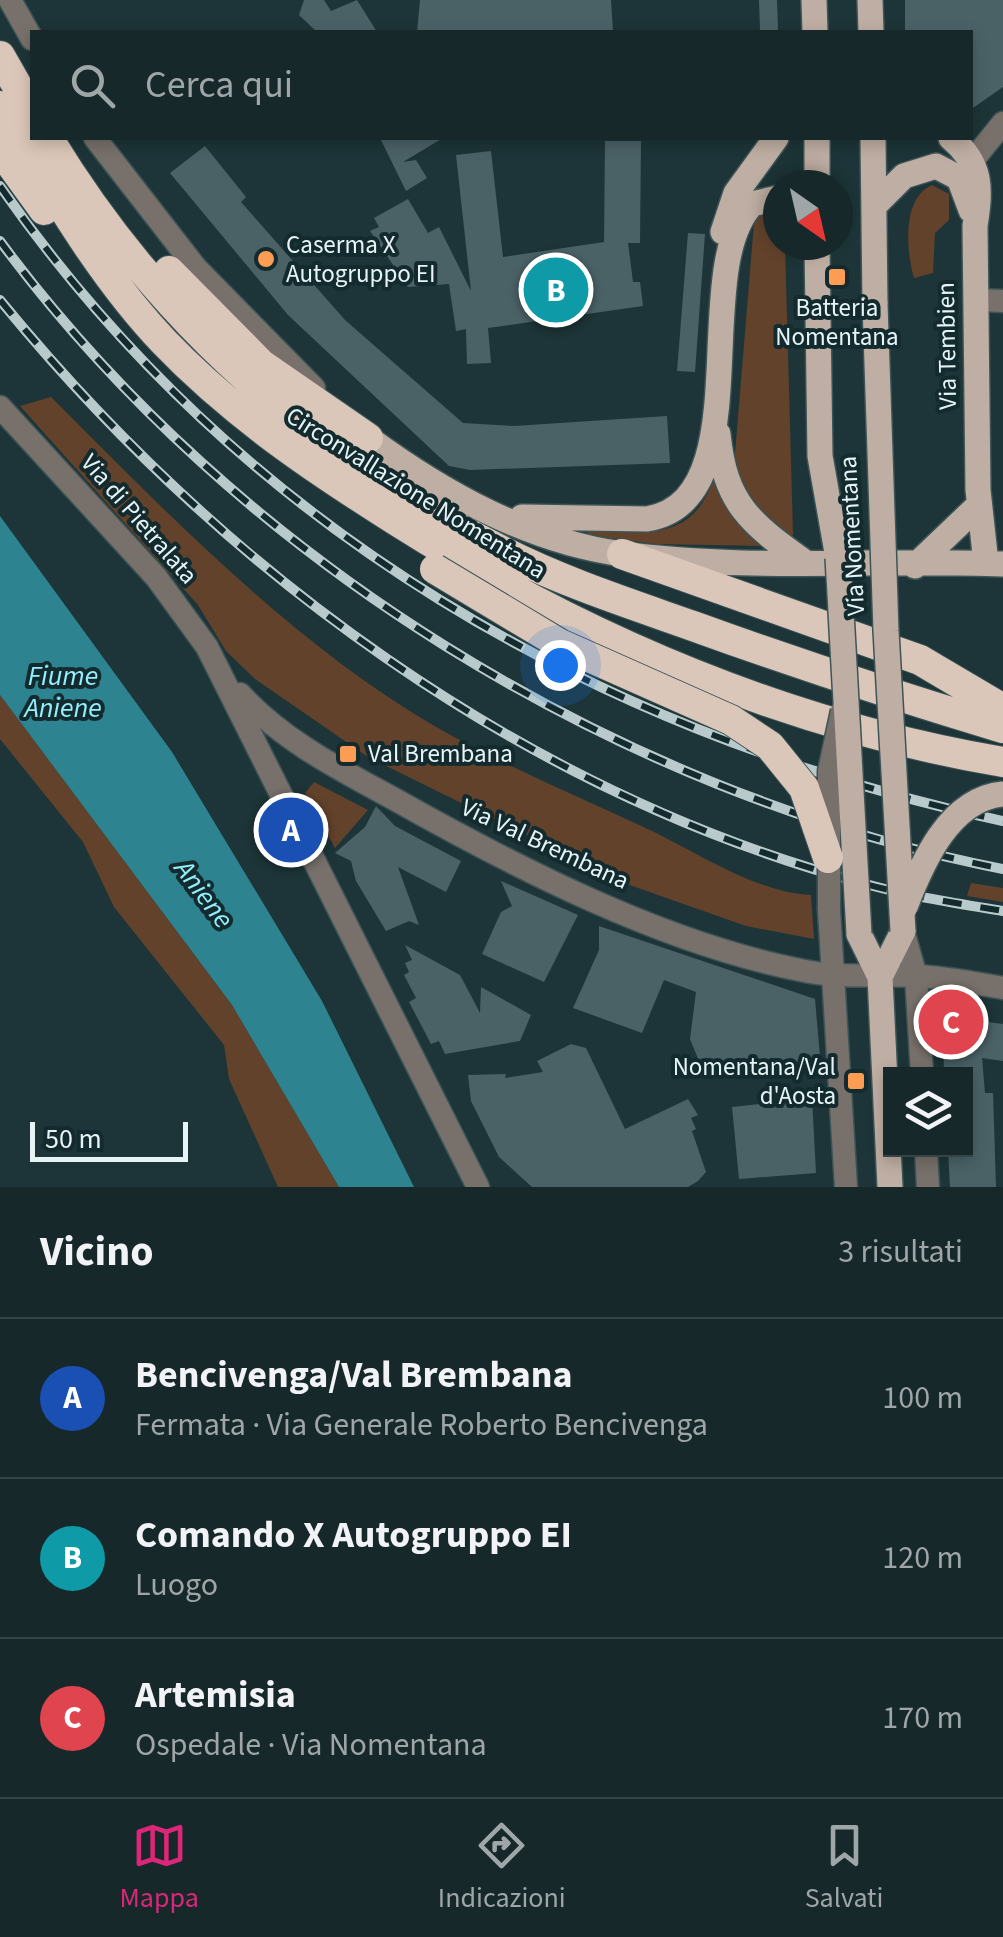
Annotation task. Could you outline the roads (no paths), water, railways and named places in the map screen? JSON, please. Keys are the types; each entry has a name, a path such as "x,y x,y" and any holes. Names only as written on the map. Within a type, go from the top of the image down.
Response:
{"highway":[{"path":"0,33 30,77"},
{"path":"0,56 30,108"},
{"name":"Circonvallazione Nomentana","path":"0,106 130,304 220,396 305,463 481,573 608,640 768,701 932,748 1003,762"},
{"name":"Circonvallazione Nomentana","path":"49,140 138,265 206,344 260,392 402,492 501,550 568,580 1003,728"},
{"path":"72,140 148,245 216,323 282,381 368,438"},
{"path":"0,149 91,270 130,304"},
{"path":"305,463 435,569 560,644 752,734 796,776 818,819 828,858"},
{"path":"622,554 920,660 1003,709"}],"main road":[{"path":"814,0 815,30"},
{"path":"870,0 870,30"},
{"path":"502,517 647,519 674,511 694,491 716,413 728,266 723,231 728,210 775,140"},
{"path":"817,140 817,170"},
{"name":"Via Nomentana","path":"874,140 885,612 903,921 880,978"},
{"name":"Via Tembien","path":"962,142 980,186 972,214 990,300 979,505 997,569"},
{"path":"877,204 904,176 936,166 959,178 972,214"},
{"path":"728,266 748,208 763,200"},
{"name":"Via Nomentana","path":"816,260 820,456 838,558 860,934 880,978 890,1187"},
{"path":"716,413 723,474 732,498 755,524 806,563"},
{"name":"Circonvallazione Nomentana","path":"368,438 433,484 502,517 622,554 997,569"},
{"path":"915,566 979,505"},
{"path":"903,921 919,872 952,821 977,801 1003,794"}],"street":[{"path":"10,0 30,35"},
{"path":"973,137 1003,123"},
{"name":"Circonvallazione Nomentana","path":"97,140 228,304 368,438"},
{"name":"Via di Pietralata","path":"0,407 156,577 224,677"},
{"path":"224,677 478,1187"},
{"name":"Via Val Brembana","path":"224,677 262,716 318,755 471,842 619,910 765,962 834,976 916,976 1003,988"},
{"name":"Via Nomentana","path":"844,703 829,771 828,858 846,1187"},
{"path":"278,787 284,757 294,752 318,755"},
{"name":"Via Nomentana","path":"903,921 916,976 922,1067"},
{"path":"926,1157 928,1187"}],"water":[{"name":"Fiume Aniene","path":"0,516 172,752 322,1001 414,1187 339,1187 232,1005 0,695"}],"railway":[{"path":"0,186 95,308 201,418 316,515 440,600 572,673 710,734 854,783 1003,821"},
{"path":"0,241 94,356 201,462 319,559 445,646 578,721 717,784 859,833 1003,869"},
{"path":"0,300 87,399 180,492 280,579 387,659 499,730 615,791 737,843 879,888 1003,911"}],"place":[{"name":"Caserma X Autogruppo EI","path":"266,259"},
{"name":"Batteria Nomentana","path":"837,277"},
{"name":"Comando X Autogruppo EI","path":"556,290"},
{"name":"Val Brembana","path":"348,754"},
{"name":"Bencivenga/Val Brembana","path":"291,830"},
{"name":"Artemisia","path":"951,1022"},
{"name":"Nomentana/Val d'Aosta","path":"856,1081"}],"water label":[{"name":"Aniene","path":"204,894"}]}
